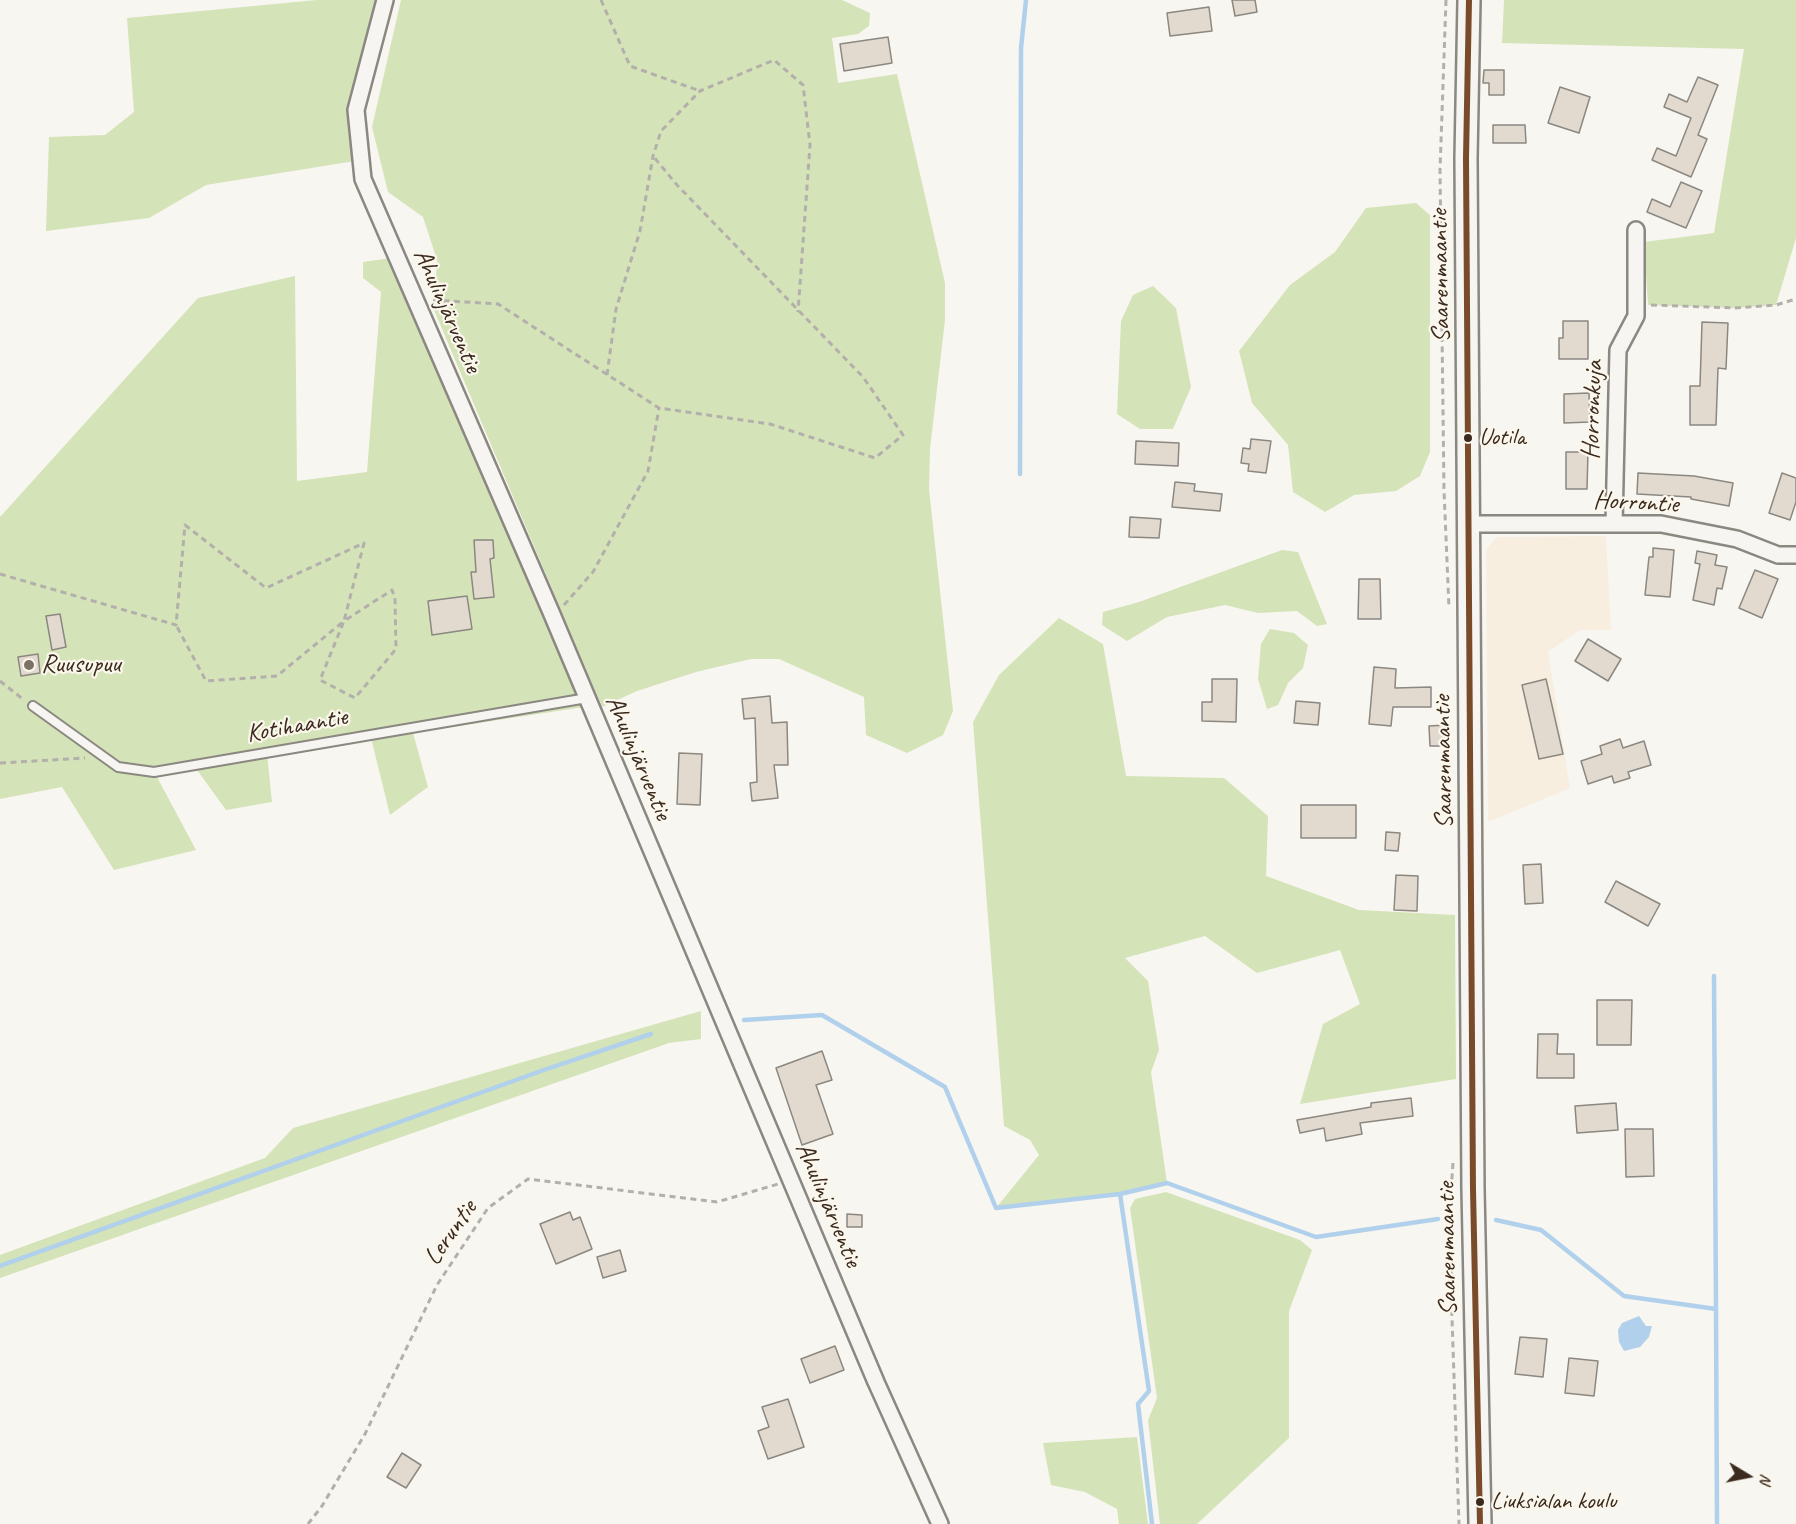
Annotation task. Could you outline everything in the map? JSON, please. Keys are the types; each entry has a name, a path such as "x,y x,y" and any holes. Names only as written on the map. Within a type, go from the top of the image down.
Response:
{"street":[{"name":"Ahulinjärventie","path":"385,0 356,110 363,180 551,612 876,1382 940,1524"},
{"name":"Saarenmaantie","path":"1469,0 1466,168 1473,1189 1480,1524"},
{"name":"Horronkuja","path":"1614,524 1618,350 1636,316 1638,301 1636,230"},
{"name":"Horrontie","path":"1469,524 1661,524 1737,539 1778,555 1796,555"}],"lane":[{"name":"Kotihaantie","path":"33,706 118,767 154,772 586,698"}],"path":[{"path":"601,0 630,66 700,91"},
{"path":"1446,0 1440,180 1444,490 1450,617"},
{"path":"607,375 616,309 639,231 653,156 661,131 700,91 774,60 803,85 810,145 798,312"},
{"path":"416,299 498,304 659,408 770,424 875,458 903,435 863,377 677,185 653,156"},
{"path":"1638,301 1648,305 1735,308 1776,305 1796,299"},
{"path":"551,612 569,602 593,572 648,471 659,408"},
{"path":"176,625 185,525 266,588 364,543 344,621 320,680 355,698 396,649 395,598 392,590 344,621 277,676 207,681 176,625"},
{"path":"0,574 176,625"},
{"path":"0,681 33,706"},
{"path":"0,763 103,757"},
{"path":"1453,1160 1450,1205 1459,1524"},
{"name":"Leruntie","path":"308,1524 322,1506 365,1434 436,1285 488,1208 528,1179 717,1202 792,1181"}],"shaded area":[{"path":"1606,536 1611,630 1580,630 1548,652 1570,788 1488,822 1486,550 1497,537"}],"green space":[{"path":"317,0 385,0 356,110 361,160 206,185 149,218 46,231 49,137 105,135 134,112 127,18"},
{"path":"401,0 842,0 870,13 869,26 858,34 832,38 838,83 897,74 945,283 945,320 930,449 929,489 953,711 943,735 907,753 866,735 864,697 779,659 751,659 696,672 637,691 602,707 434,310 437,260 423,217 388,192 372,127"},
{"path":"1504,0 1796,0 1796,238 1776,305 1735,308 1648,305 1644,242 1714,233 1744,49 1502,43"},
{"path":"1416,203 1430,215 1430,452 1420,476 1396,491 1354,495 1325,512 1293,492 1288,445 1252,403 1239,351 1290,285 1335,252 1366,208"},
{"path":"398,257 584,707 413,733 428,787 390,815 371,738 267,753 272,802 226,810 197,770 157,777 196,850 114,870 62,787 0,799 0,517 198,298 295,276 297,481 367,472 381,292 363,278 363,262"},
{"path":"1153,286 1176,308 1191,387 1173,429 1140,429 1117,414 1121,321 1133,295"},
{"path":"1282,550 1298,552 1327,624 1317,626 1297,611 1258,613 1225,605 1167,617 1127,641 1102,625 1103,612 1139,602"},
{"path":"1059,618 1103,644 1126,776 1224,778 1268,816 1266,876 1359,910 1455,915 1456,1079 1300,1104 1323,1024 1360,1004 1340,950 1257,973 1205,936 1125,958 1148,981 1159,1050 1151,1072 1167,1183 1120,1194 996,1208 1039,1155 1030,1140 1004,1126 973,722 999,675"},
{"path":"1270,629 1294,633 1308,645 1303,668 1288,683 1278,705 1267,709 1258,679 1261,644"},
{"path":"701,1011 701,1039 669,1043 0,1278 0,1255 265,1158 293,1128"},
{"path":"1166,1192 1300,1240 1312,1250 1289,1311 1289,1438 1197,1524 1160,1524 1148,1420 1157,1398 1130,1208 1135,1199"},
{"path":"1137,1437 1148,1524 1119,1524 1117,1509 1085,1492 1051,1485 1043,1443"}],"water":[{"path":"1639,1316 1646,1326 1652,1326 1649,1337 1640,1347 1624,1351 1619,1342 1618,1330 1622,1323"}],"building":[{"path":"1232,0 1255,0 1257,12 1235,16"},
{"path":"1209,7 1212,31 1170,36 1167,13"},
{"path":"888,37 892,63 844,71 840,44"},
{"path":"1484,70 1504,70 1504,95 1489,95 1489,83 1483,83"},
{"path":"1698,77 1718,85 1698,135 1707,139 1691,177 1652,160 1657,148 1676,156 1691,118 1664,107 1669,94 1687,102"},
{"path":"1560,87 1590,97 1579,133 1548,123"},
{"path":"1493,125 1525,125 1526,143 1493,143"},
{"path":"1681,182 1702,191 1686,228 1647,212 1652,199 1670,207"},
{"path":"1563,321 1588,321 1588,359 1559,359 1559,338 1563,338"},
{"path":"1702,322 1728,323 1726,369 1718,368 1716,425 1690,425 1690,386 1700,386"},
{"path":"1589,393 1590,422 1564,423 1564,394"},
{"path":"1251,439 1271,441 1266,473 1248,471 1249,464 1241,463 1243,448 1250,449"},
{"path":"1136,441 1179,443 1178,466 1135,464"},
{"path":"1566,452 1588,452 1587,489 1566,489"},
{"path":"1638,473 1694,476 1733,483 1729,506 1691,499 1691,497 1637,494"},
{"path":"1782,473 1796,478 1796,502 1790,520 1769,513"},
{"path":"1175,482 1195,484 1194,491 1222,494 1220,511 1172,507"},
{"path":"1130,517 1161,519 1159,538 1129,537"},
{"path":"474,540 493,540 494,558 490,559 494,597 474,599 471,572 476,572"},
{"path":"1653,548 1674,550 1670,597 1645,595 1649,557 1653,557"},
{"path":"1697,551 1717,555 1715,565 1727,567 1722,589 1717,588 1714,605 1693,600 1700,564 1695,563"},
{"path":"1755,570 1778,579 1762,618 1739,608"},
{"path":"1359,579 1380,579 1381,619 1358,619"},
{"path":"467,596 472,629 432,635 428,601"},
{"path":"60,614 66,647 52,650 46,616"},
{"path":"1588,639 1621,659 1608,681 1575,661"},
{"name":"Ruusupuu","path":"38,654 40,673 21,676 18,657"},
{"path":"1374,667 1396,669 1395,688 1431,687 1431,707 1393,707 1391,726 1369,724"},
{"path":"1212,679 1237,679 1236,722 1202,721 1202,702 1212,702"},
{"path":"1546,679 1563,754 1539,759 1522,685"},
{"path":"770,696 772,723 787,722 788,765 774,765 778,798 752,801 750,783 757,782 755,718 744,719 742,699"},
{"path":"1296,701 1320,703 1318,725 1294,723"},
{"path":"1445,725 1445,746 1430,746 1429,726"},
{"path":"1620,739 1623,748 1644,741 1651,765 1628,772 1630,778 1614,783 1612,776 1588,784 1581,761 1602,754 1600,746"},
{"path":"679,753 702,754 700,805 677,804"},
{"path":"1301,805 1356,805 1356,838 1301,838"},
{"path":"1386,832 1400,833 1398,851 1385,850"},
{"path":"1541,864 1543,903 1525,904 1523,865"},
{"path":"1396,875 1418,876 1417,911 1394,910"},
{"path":"1616,881 1660,904 1648,926 1605,902"},
{"path":"1597,1000 1632,1000 1631,1045 1597,1045"},
{"path":"1538,1034 1558,1034 1557,1054 1574,1054 1574,1078 1537,1078"},
{"path":"822,1051 832,1080 816,1085 833,1134 802,1145 776,1068"},
{"path":"1411,1098 1413,1116 1360,1123 1362,1134 1326,1141 1324,1128 1300,1133 1297,1120 1371,1107 1371,1103"},
{"path":"1616,1103 1618,1130 1577,1133 1575,1106"},
{"path":"1625,1129 1653,1129 1654,1176 1626,1177"},
{"path":"570,1212 573,1220 580,1217 592,1249 556,1264 540,1224"},
{"path":"847,1214 862,1215 862,1227 847,1227"},
{"path":"620,1250 626,1271 603,1278 597,1257"},
{"path":"1520,1337 1547,1339 1543,1377 1515,1374"},
{"path":"835,1346 844,1370 810,1383 801,1359"},
{"path":"1569,1358 1598,1361 1594,1396 1565,1393"},
{"path":"788,1399 804,1447 768,1459 758,1431 769,1427 762,1407"},
{"path":"402,1453 421,1465 406,1488 387,1477"}],"waterway":[{"path":"1020,474 1021,48 1026,0"},
{"path":"1714,976 1716,1309"},
{"path":"744,1020 822,1015 945,1087 996,1208 1120,1194 1149,1391 1138,1404 1152,1524"},
{"path":"0,1266 541,1071 651,1034"},
{"path":"1120,1194 1167,1183 1316,1237 1438,1219"},
{"path":"1496,1220 1541,1230 1624,1296 1716,1309 1717,1524"}],"transit line":[{"path":"1469,0 1466,158 1473,1189 1480,1524"}],"place":[{"name":"Uotila","path":"1468,438"},
{"name":"Ruusupuu","path":"29,665"},
{"name":"Liuksialan koulu","path":"1480,1502"}]}
